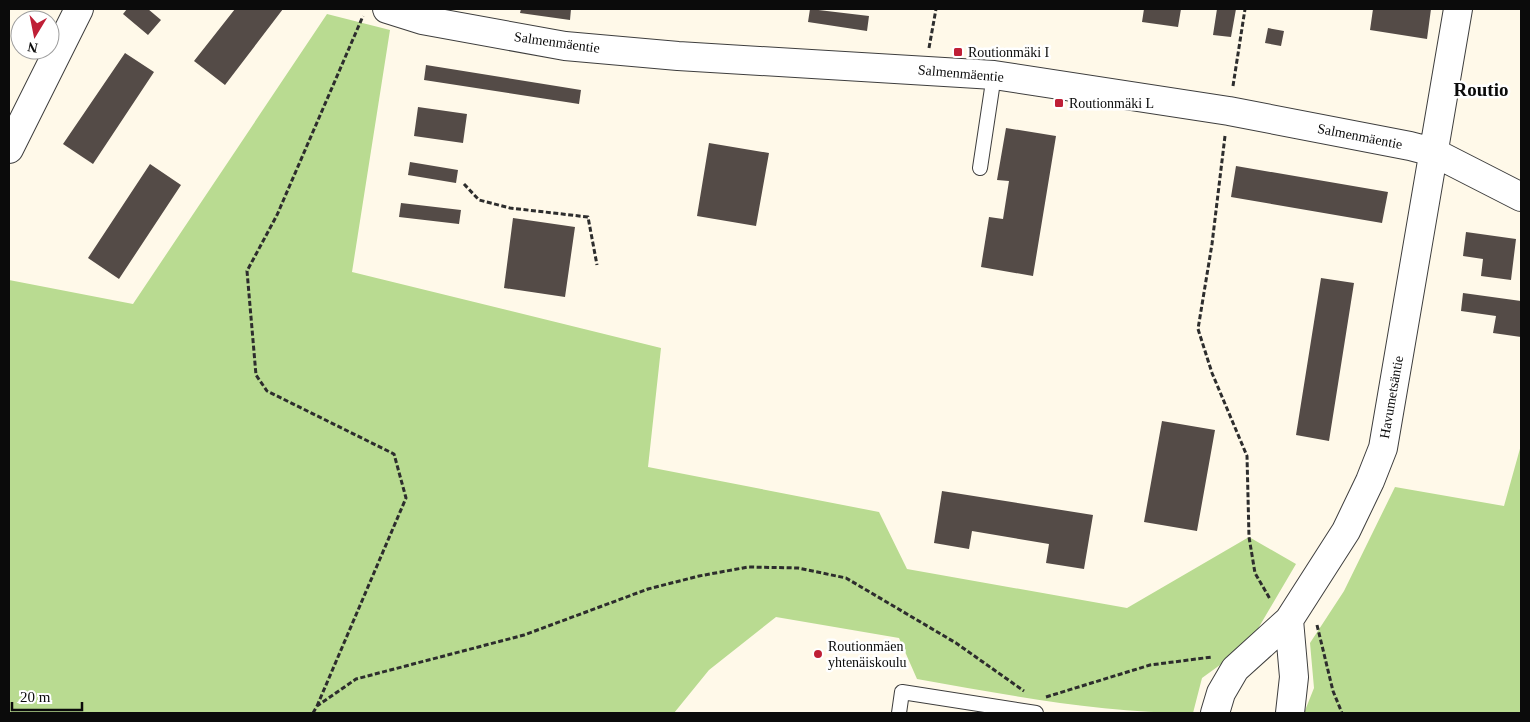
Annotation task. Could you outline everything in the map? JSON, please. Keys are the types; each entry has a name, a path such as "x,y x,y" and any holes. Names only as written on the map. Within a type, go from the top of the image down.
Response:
{"street":[{"path":"9,149 79,9"},
{"name":"Salmenmäentie","path":"387,9 422,20 566,46 678,56 994,74 1229,111 1410,146 1432,152 1521,197"},
{"name":"Havumetsäntie","path":"1215,713 1221,693 1235,669 1289,620 1346,531 1370,481 1383,448 1432,152 1458,9"},
{"path":"1289,620 1294,663 1293,703 1290,713"}],"lane":[{"path":"980,168 994,74"},
{"path":"899,713 902,692 1036,713"}],"path":[{"path":"313,713 406,498 394,454 267,391 256,375 247,271 277,215 356,28 367,9"},
{"path":"926,70 936,9"},
{"path":"1232,89 1245,9"},
{"path":"1225,134 1212,244 1198,329 1212,373 1247,456 1251,546 1255,573 1270,599"},
{"path":"464,184 479,200 510,208 588,217 597,265"},
{"path":"317,706 356,680 524,636 648,589 700,576 748,567 798,568 846,578 956,642 1026,692"},
{"path":"1308,588 1333,691 1342,713"},
{"path":"1265,606 1275,591"},
{"path":"1041,698 1150,665 1214,657"}],"green space":[{"path":"327,14 390,30 352,272 661,348 648,467 879,512 907,569 1127,608 1249,537 1296,564 1249,644 1202,678 1193,713 1123,710 1054,702 917,679 899,638 776,617 709,670 674,713 9,713 9,280 133,304"},
{"path":"1521,445 1521,713 1304,713 1314,688 1310,643 1344,591 1395,487 1504,506"}],"building":[{"path":"127,9 148,9 161,20 148,35 123,14"},
{"path":"235,9 283,9 225,85 194,61"},
{"path":"521,9 571,9 570,20 520,13"},
{"path":"810,9 869,16 867,31 808,22"},
{"path":"1144,9 1181,9 1178,27 1142,22"},
{"path":"1217,9 1236,9 1231,37 1213,35"},
{"path":"1373,9 1431,9 1427,39 1370,30"},
{"path":"1268,28 1284,31 1281,46 1265,43"},
{"path":"125,53 154,72 93,164 63,144"},
{"path":"426,65 581,90 579,104 424,80"},
{"path":"418,107 467,114 463,143 414,136"},
{"path":"1006,128 1056,136 1033,276 981,267 989,217 1003,219 1009,181 997,180"},
{"path":"709,143 769,153 756,226 697,216"},
{"path":"410,162 458,170 456,183 408,175"},
{"path":"150,164 181,185 119,279 88,258"},
{"path":"1236,166 1388,192 1382,223 1231,197"},
{"path":"401,203 461,210 459,224 399,217"},
{"path":"513,218 575,227 565,297 504,288"},
{"path":"1466,232 1516,239 1511,280 1481,276 1483,259 1463,256"},
{"path":"1321,278 1354,283 1329,441 1296,435"},
{"path":"1463,293 1521,301 1521,337 1493,333 1496,316 1461,311"},
{"path":"1162,421 1215,430 1197,531 1144,522"},
{"path":"942,491 1093,515 1084,569 1046,563 1049,544 972,531 969,549 934,543"}],"place":[{"name":"Routionmäki I","path":"958,52"},
{"name":"Routionmäki L","path":"1059,103"},
{"name":"Routionmäen yhtenäiskoulu","path":"818,654"}],"district":[{"name":"Routio","path":"1481,89"}]}
